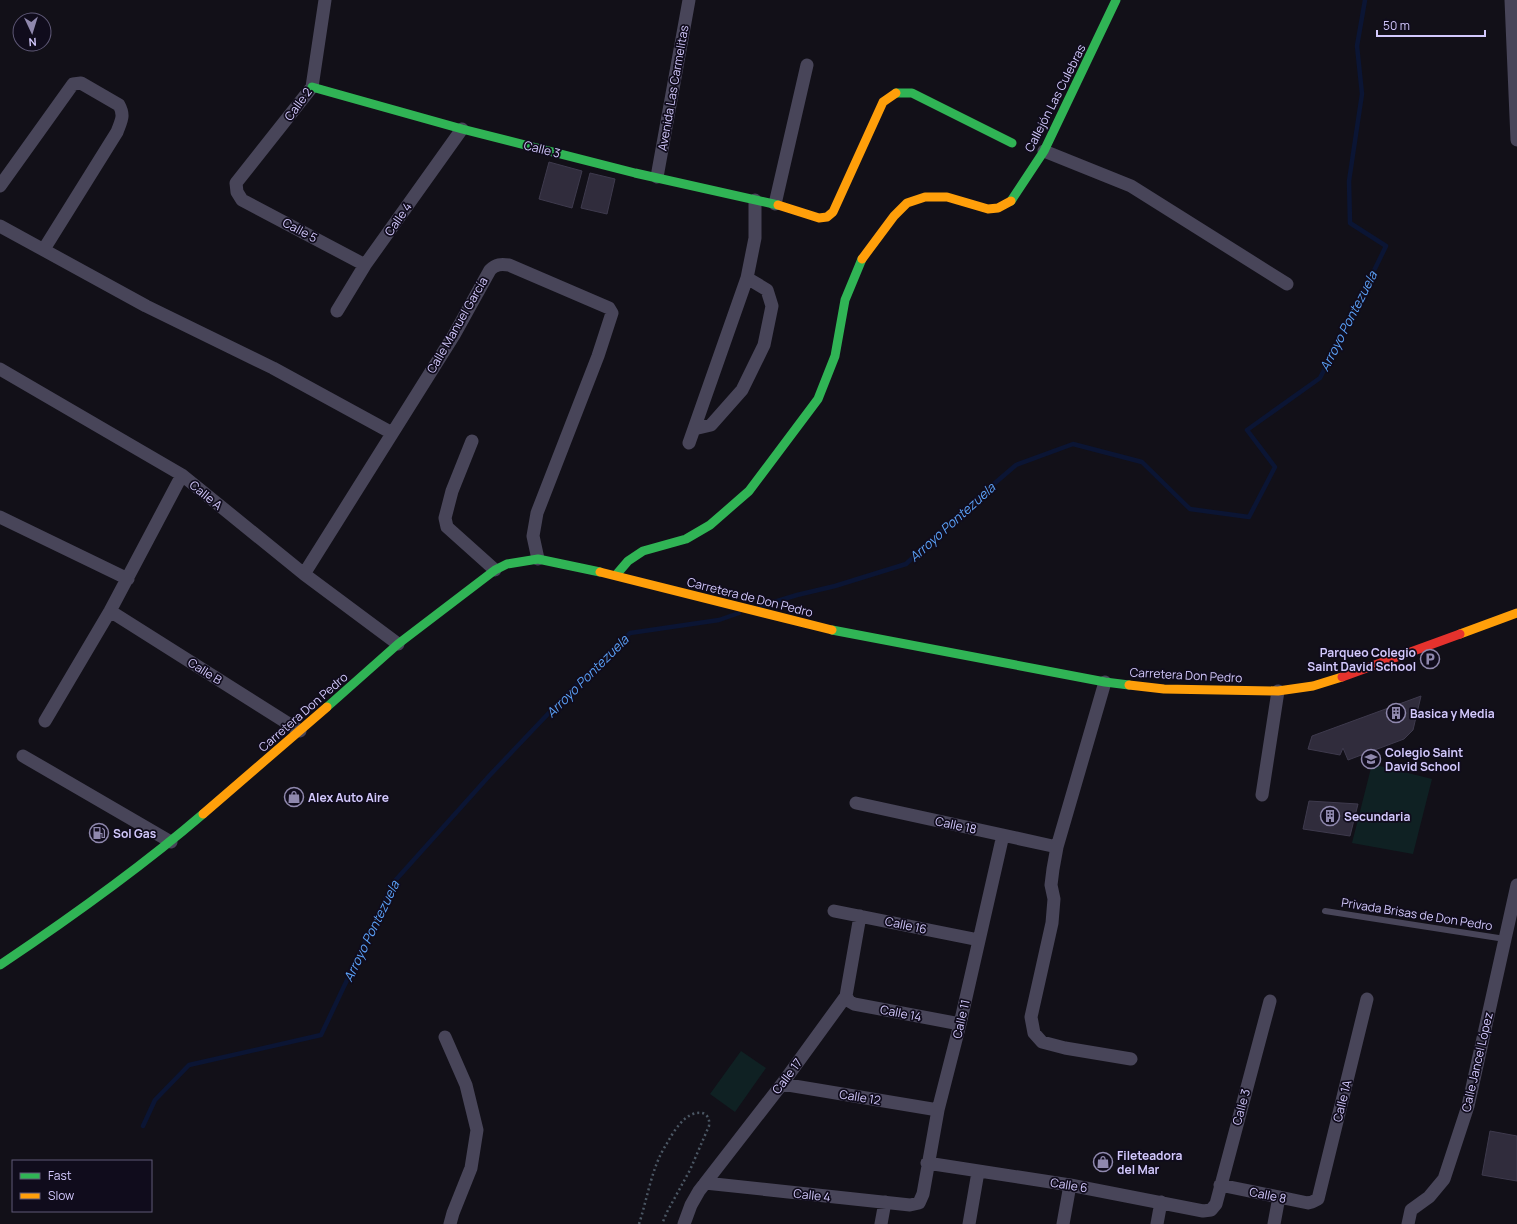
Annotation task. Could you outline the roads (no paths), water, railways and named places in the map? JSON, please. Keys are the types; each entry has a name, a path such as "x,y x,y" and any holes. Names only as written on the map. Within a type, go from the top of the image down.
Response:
{"street":[{"name":"Calle 2","path":"237,192 236,183 312,86 325,0"},
{"name":"Avenida Las Carmelitas","path":"657,177 689,0"},
{"name":"Callejón Las Culebras","path":"616,575 628,561 643,551 686,539 710,525 749,491 818,399 835,356 845,300 864,255 894,216 907,203 925,197 947,197 988,209 998,208 1010,202 1044,151 1116,0"},
{"path":"1511,0 1517,140"},
{"path":"775,204 807,65"},
{"path":"0,186 73,84 81,83 119,105 123,111 123,118 117,132 44,249"},
{"name":"Calle 3","path":"312,86 462,129 635,173 775,204 819,218 828,217 834,212 882,102 896,93 912,93 1012,143"},
{"name":"Calle 4","path":"337,311 365,265 462,129"},
{"path":"1044,151 1131,186 1287,284"},
{"name":"Calle 5","path":"237,192 242,200 365,265"},
{"path":"689,443 747,278 754,238 756,200"},
{"path":"0,226 146,306 273,368 392,433"},
{"name":"Calle Manuel García","path":"304,574 454,334 490,270 494,266 501,264 510,265 609,308 612,313 598,356 537,513 533,536 538,559"},
{"path":"694,429 711,425 742,390 764,345 772,306 767,290 747,278"},
{"name":"Calle A","path":"0,369 182,475 304,574 398,644"},
{"path":"472,441 452,491 445,518 447,527 494,570"},
{"path":"45,721 128,579 182,475"},
{"path":"0,517 128,579"},
{"name":"Carretera Don Pedro","path":"0,964 59,925 171,842 398,644 494,570 507,564 538,559 616,575 648,584"},
{"name":"Carretera de Don Pedro","path":"648,584 846,634"},
{"name":"Calle B","path":"110,611 300,731"},
{"name":"Carretera Don Pedro","path":"846,634 1105,682 1164,689 1278,691 1313,686 1350,674 1517,613"},
{"path":"1105,682 1052,869 1051,885 1054,899 1052,923 1031,1017 1034,1033 1042,1042 1131,1059"},
{"path":"1262,795 1278,691"},
{"path":"23,756 171,842"},
{"name":"Calle 18","path":"856,803 1057,847"},
{"name":"Calle 11","path":"919,1203 923,1194 927,1163 938,1110 960,1024 1003,835"},
{"name":"Calle Jancel López","path":"1408,1224 1411,1210 1429,1197 1444,1179 1468,1106 1517,885"},
{"name":"Calle 16","path":"834,911 978,940"},
{"name":"Calle 17","path":"684,1224 691,1206 705,1183 782,1084 846,996 860,916"},
{"name":"Calle 14","path":"846,996 849,1001 854,1004 960,1024"},
{"name":"Calle 1A","path":"1315,1201 1319,1195 1367,999"},
{"name":"Calle 3","path":"1210,1210 1216,1204 1270,1001"},
{"path":"445,1037 466,1085 477,1130 471,1168 450,1224"},
{"name":"Calle 12","path":"782,1084 938,1110"},
{"name":"Calle 6","path":"927,1163 1070,1185 1203,1211 1210,1210"},
{"path":"969,1224 978,1172"},
{"name":"Calle 4","path":"705,1183 910,1205 919,1203"},
{"path":"1063,1224 1070,1185"},
{"name":"Calle 8","path":"1220,1185 1308,1203 1315,1201"},
{"path":"1274,1224 1279,1197"},
{"path":"881,1224 885,1202"},
{"path":"1157,1224 1161,1202"}],"lane":[{"name":"Privada Brisas de Don Pedro","path":"1325,911 1505,939"}],"waterway":[{"name":"Arroyo Pontezuela","path":"761,606 797,595 835,586 906,564 1016,465 1073,444 1142,462 1190,509 1249,517 1275,467 1247,430 1320,378 1386,246 1350,223 1349,181 1362,94 1357,46 1365,0"},
{"name":"Arroyo Pontezuela","path":"143,1126 155,1100 189,1065 321,1035 393,883 490,775 565,696 630,633 719,620 739,613"}],"place":[{"name":"Parqueo Colegio Saint David School","path":"1430,659"},
{"name":"Basica y Media","path":"1396,713"},
{"name":"Colegio Saint David School","path":"1371,759"},
{"name":"Alex Auto Aire","path":"294,797"},
{"name":"Secundaria","path":"1330,816"},
{"name":"Sol Gas","path":"99,833"},
{"name":"Fileteadora del Mar","path":"1103,1162"}]}
